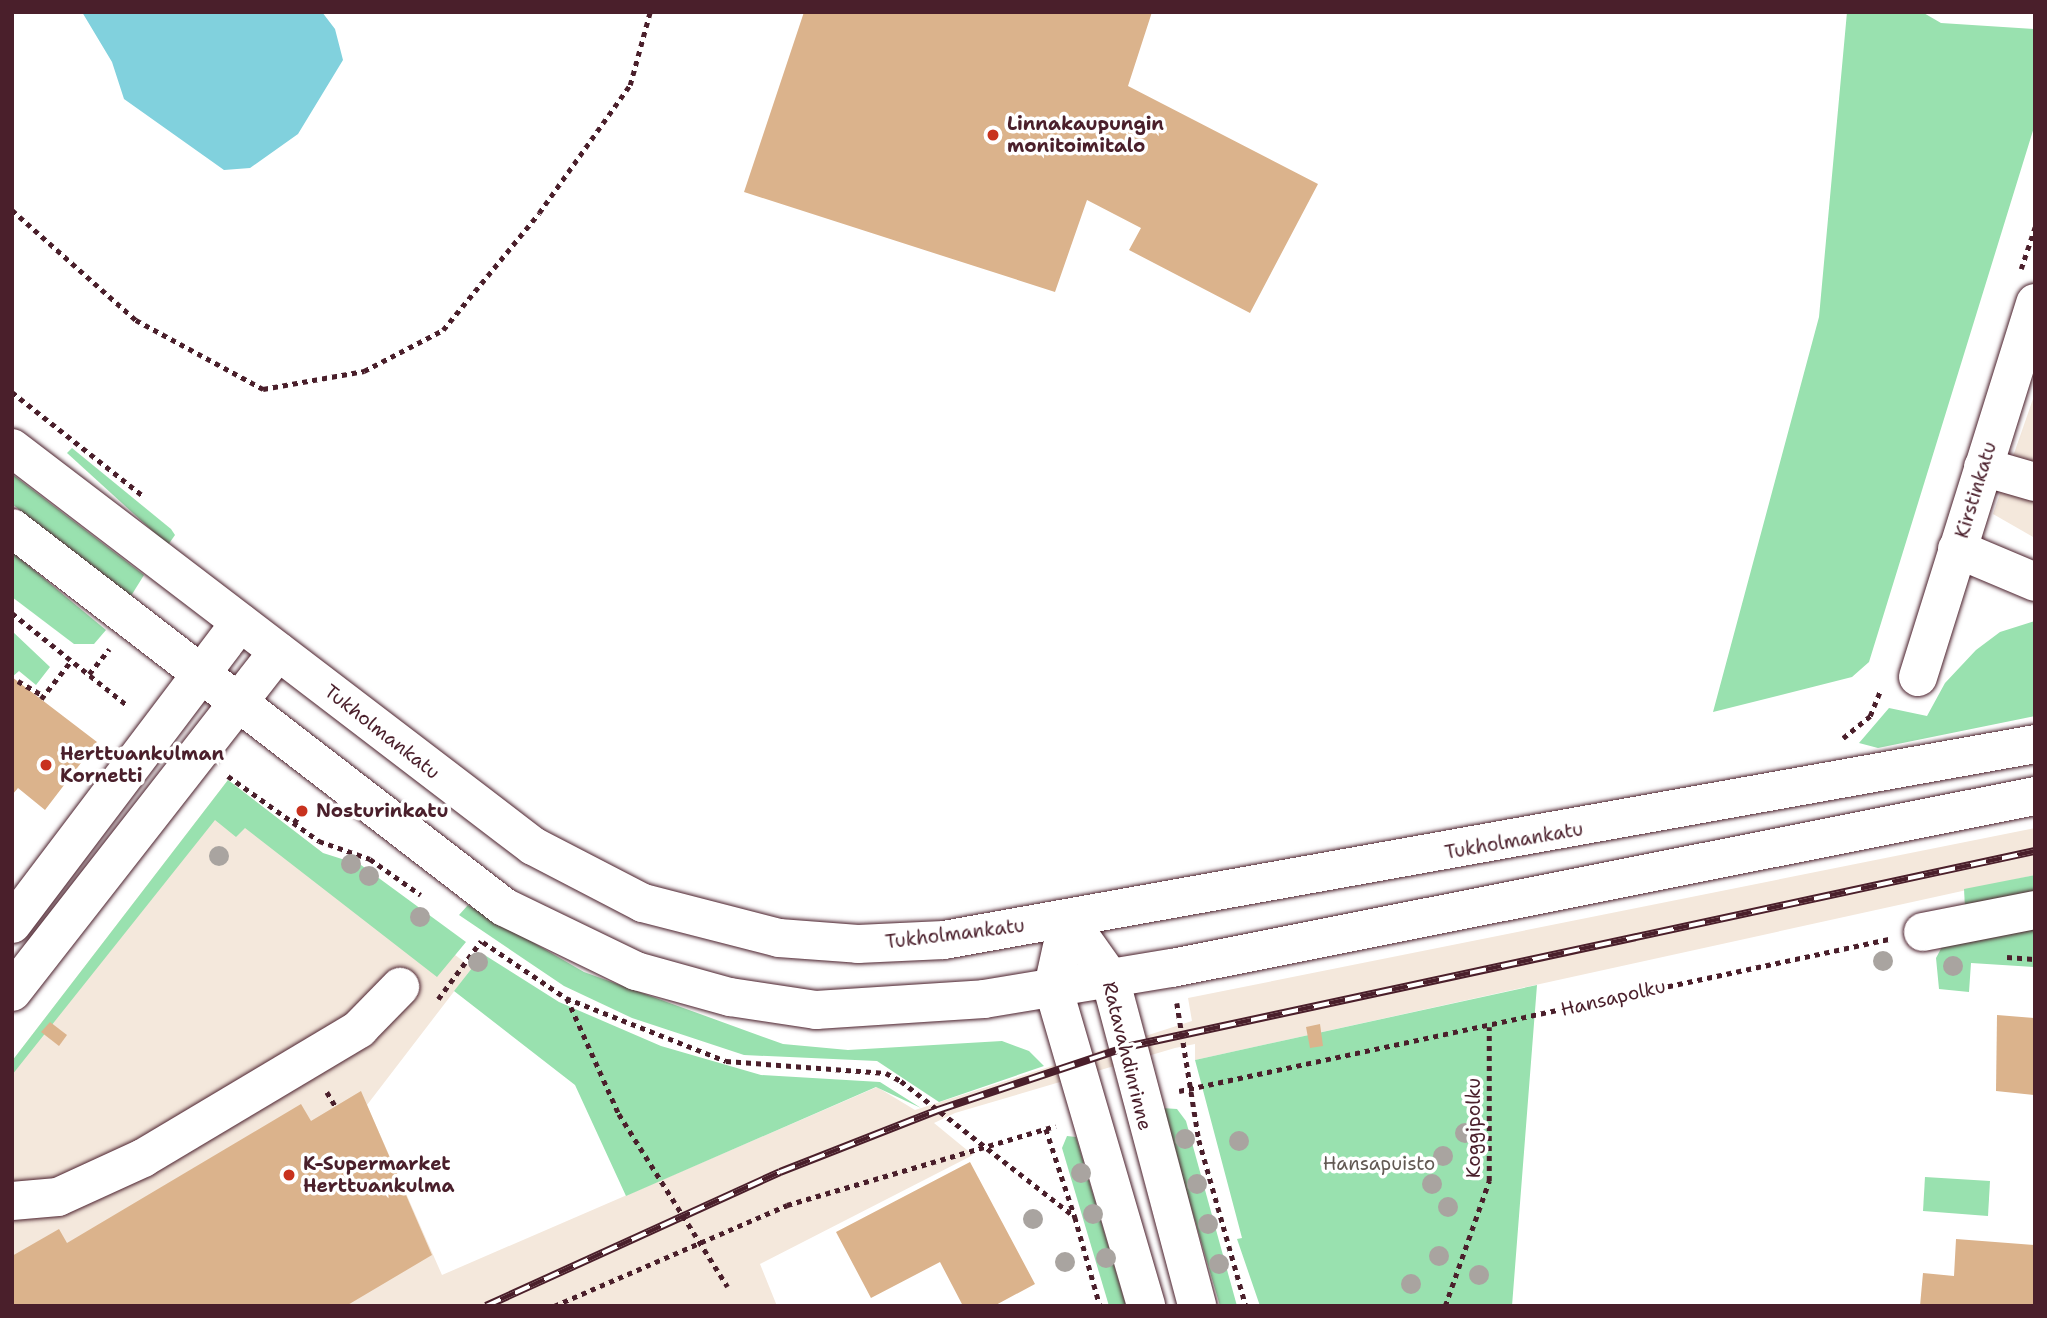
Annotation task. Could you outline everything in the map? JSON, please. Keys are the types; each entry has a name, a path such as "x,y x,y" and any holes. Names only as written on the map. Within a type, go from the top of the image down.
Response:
{"main road":[{"name":"Kirstinkatu","path":"1918,677 2033,315"},
{"name":"Tukholmankatu","path":"12,448 533,846 654,907 767,936 858,944 944,940 2035,744"},
{"path":"1983,467 2035,482"},
{"path":"12,528 237,705 504,907 636,971 730,997 851,1012 1053,987 1489,909 2035,796"},
{"path":"1957,549 2035,582"},
{"path":"12,924 240,622"},
{"path":"12,992 278,652"},
{"path":"1923,932 2035,911"},
{"path":"1068,919 1053,987 1146,1306"},
{"name":"Ratavahdinrinne","path":"1068,919 1110,978 1197,1306"},
{"path":"12,1201 58,1197 143,1158 359,1030 400,987"}],"path":[{"path":"12,210 136,320 262,389 364,371 443,330 539,214 630,85 650,12"},
{"path":"12,392 152,503"},
{"path":"12,613 129,706"},
{"path":"18,681 42,697 71,661"},
{"path":"294,823 302,811"},
{"name":"Hansapolku","path":"1191,1087 1489,1027 1923,932"},
{"path":"1176,997 1199,1140 1246,1306"},
{"path":"566,998 619,1114 697,1243 728,1287"},
{"name":"Koggipolku","path":"1445,1306 1489,1181 1489,1027"},
{"path":"554,1306 787,1205 1046,1129 1100,1306"},
{"path":"985,1148 1075,1217"}],"shaded area":[{"path":"2035,393 2035,538 1993,514"},
{"path":"228,780 472,968 367,1105 442,1275 877,1087 915,1110 1192,1021 1188,998 2035,828 2035,875 1195,1060 1195,1044 1175,1048 955,1113 934,1123 973,1155 760,1264 777,1306 12,1306 12,1061"}],"green space":[{"path":"1847,12 1922,12 1941,23 2035,29 2035,124 1869,662 1852,677 1713,712 1819,317"},
{"path":"72,448 171,529 175,535 168,545 67,453"},
{"path":"12,474 144,575 131,596 12,504"},
{"path":"12,552 106,630 94,644 74,644 12,597"},
{"path":"2035,621 2035,716 1878,748 1859,743 1889,708 1927,716 1945,683 1976,650 2000,632"},
{"path":"12,631 50,667 36,685 19,671 12,677"},
{"path":"228,780 323,853 361,865 466,942 437,977 245,828 236,837 215,820 12,1075 12,1061"},
{"path":"2035,875 2035,896 1965,908 1964,889"},
{"path":"468,905 584,972 783,1044 848,1050 1002,1041 1029,1051 1044,1066 939,1102 877,1061 744,1055 632,1018 564,986 459,915"},
{"path":"2035,926 2035,967 1971,963 1969,992 1939,989 1936,958 1944,943"},
{"path":"483,954 559,1002 661,1046 761,1075 880,1082 921,1108 876,1087 626,1196 575,1085 454,991"},
{"name":"Hansapuisto","path":"1537,985 1512,1306 1260,1306 1237,1239 1242,1238 1195,1060"},
{"path":"1162,1108 1177,1109 1186,1121 1237,1306 1220,1306"},
{"path":"1067,1136 1076,1137 1126,1306 1109,1306 1062,1148"},
{"path":"1925,1177 1990,1181 1988,1216 1923,1211"}],"water":[{"path":"82,12 322,12 335,29 343,60 298,134 250,168 224,170 124,99 112,62"}],"building":[{"name":"Linnakaupungin monitoimitalo","path":"804,12 1152,12 1128,86 1318,184 1250,313 1129,250 1141,228 1087,200 1055,292 744,192"},
{"name":"Herttuankulman Kornetti","path":"12,677 97,742 45,810 18,788 12,795"},
{"path":"1997,1015 2035,1018 2035,1095 1996,1091"},
{"path":"50,1022 67,1035 59,1046 41,1032"},
{"path":"1320,1024 1323,1046 1310,1048 1306,1027"},
{"name":"K-Supermarket Herttuankulma","path":"361,1091 432,1255 346,1306 12,1306 12,1256 59,1229 67,1243 301,1104 311,1121"},
{"path":"970,1162 1035,1284 994,1306 963,1306 940,1262 871,1298 836,1232"},
{"path":"1956,1239 2035,1245 2035,1306 1920,1306 1923,1273 1954,1276"}],"railway":[{"path":"486,1306 780,1172 938,1110 1126,1047 2035,851"}],"place":[{"name":"Linnakaupungin monitoimitalo","path":"993,135"},
{"name":"Herttuankulman Kornetti","path":"46,765"},
{"name":"Nosturinkatu","path":"302,811"},
{"name":"K-Supermarket Herttuankulma","path":"289,1175"}]}
